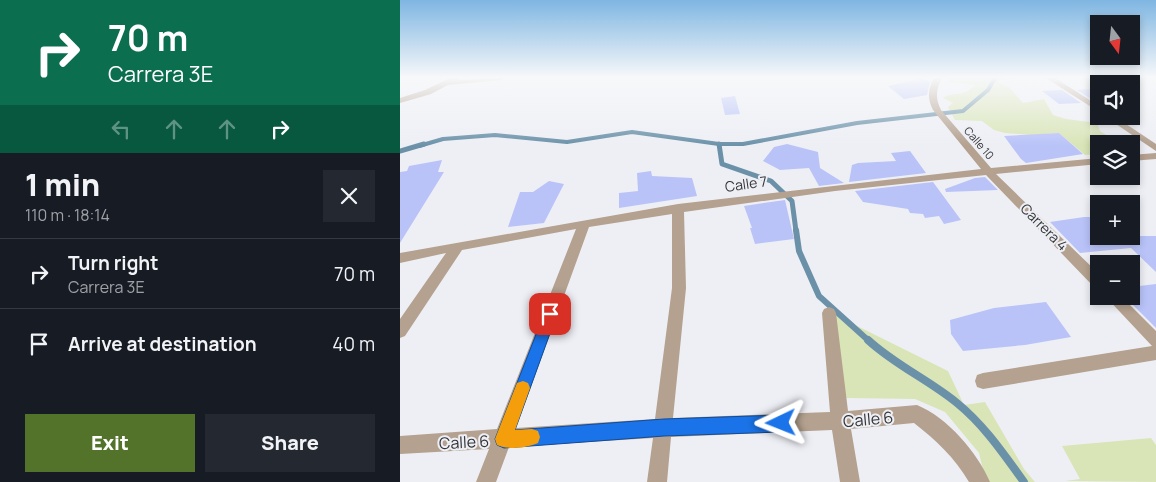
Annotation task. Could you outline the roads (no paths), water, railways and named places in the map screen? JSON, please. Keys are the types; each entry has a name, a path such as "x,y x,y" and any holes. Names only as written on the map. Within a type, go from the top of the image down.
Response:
{"street":[{"name":"Calle 10","path":"933,100 933,105 988,170"},
{"path":"1122,125 1156,148"},
{"path":"1140,157 1156,156"},
{"name":"Calle 7","path":"400,258 458,246 678,208 988,170 1090,162"},
{"name":"Carrera 4","path":"988,170 1090,274"},
{"path":"657,482 679,288 678,208"},
{"path":"486,482 584,225"},
{"path":"400,331 458,246"},
{"path":"1121,305 1156,341"},
{"path":"829,313 840,421 850,482"},
{"path":"983,381 1156,353"},
{"name":"Calle 6","path":"400,445 664,428 840,421 917,414 944,434 967,461 980,482"}],"waterway":[{"path":"719,144 743,144 857,123 963,111 976,100"},
{"path":"419,146 443,139 495,135 567,142 632,132 719,144"},
{"path":"400,151 424,144"},
{"path":"719,144 722,164 771,181 792,201 796,231"},
{"path":"796,230 799,251 819,296 869,341"},
{"path":"868,340 967,412 993,440 1024,482"}]}
